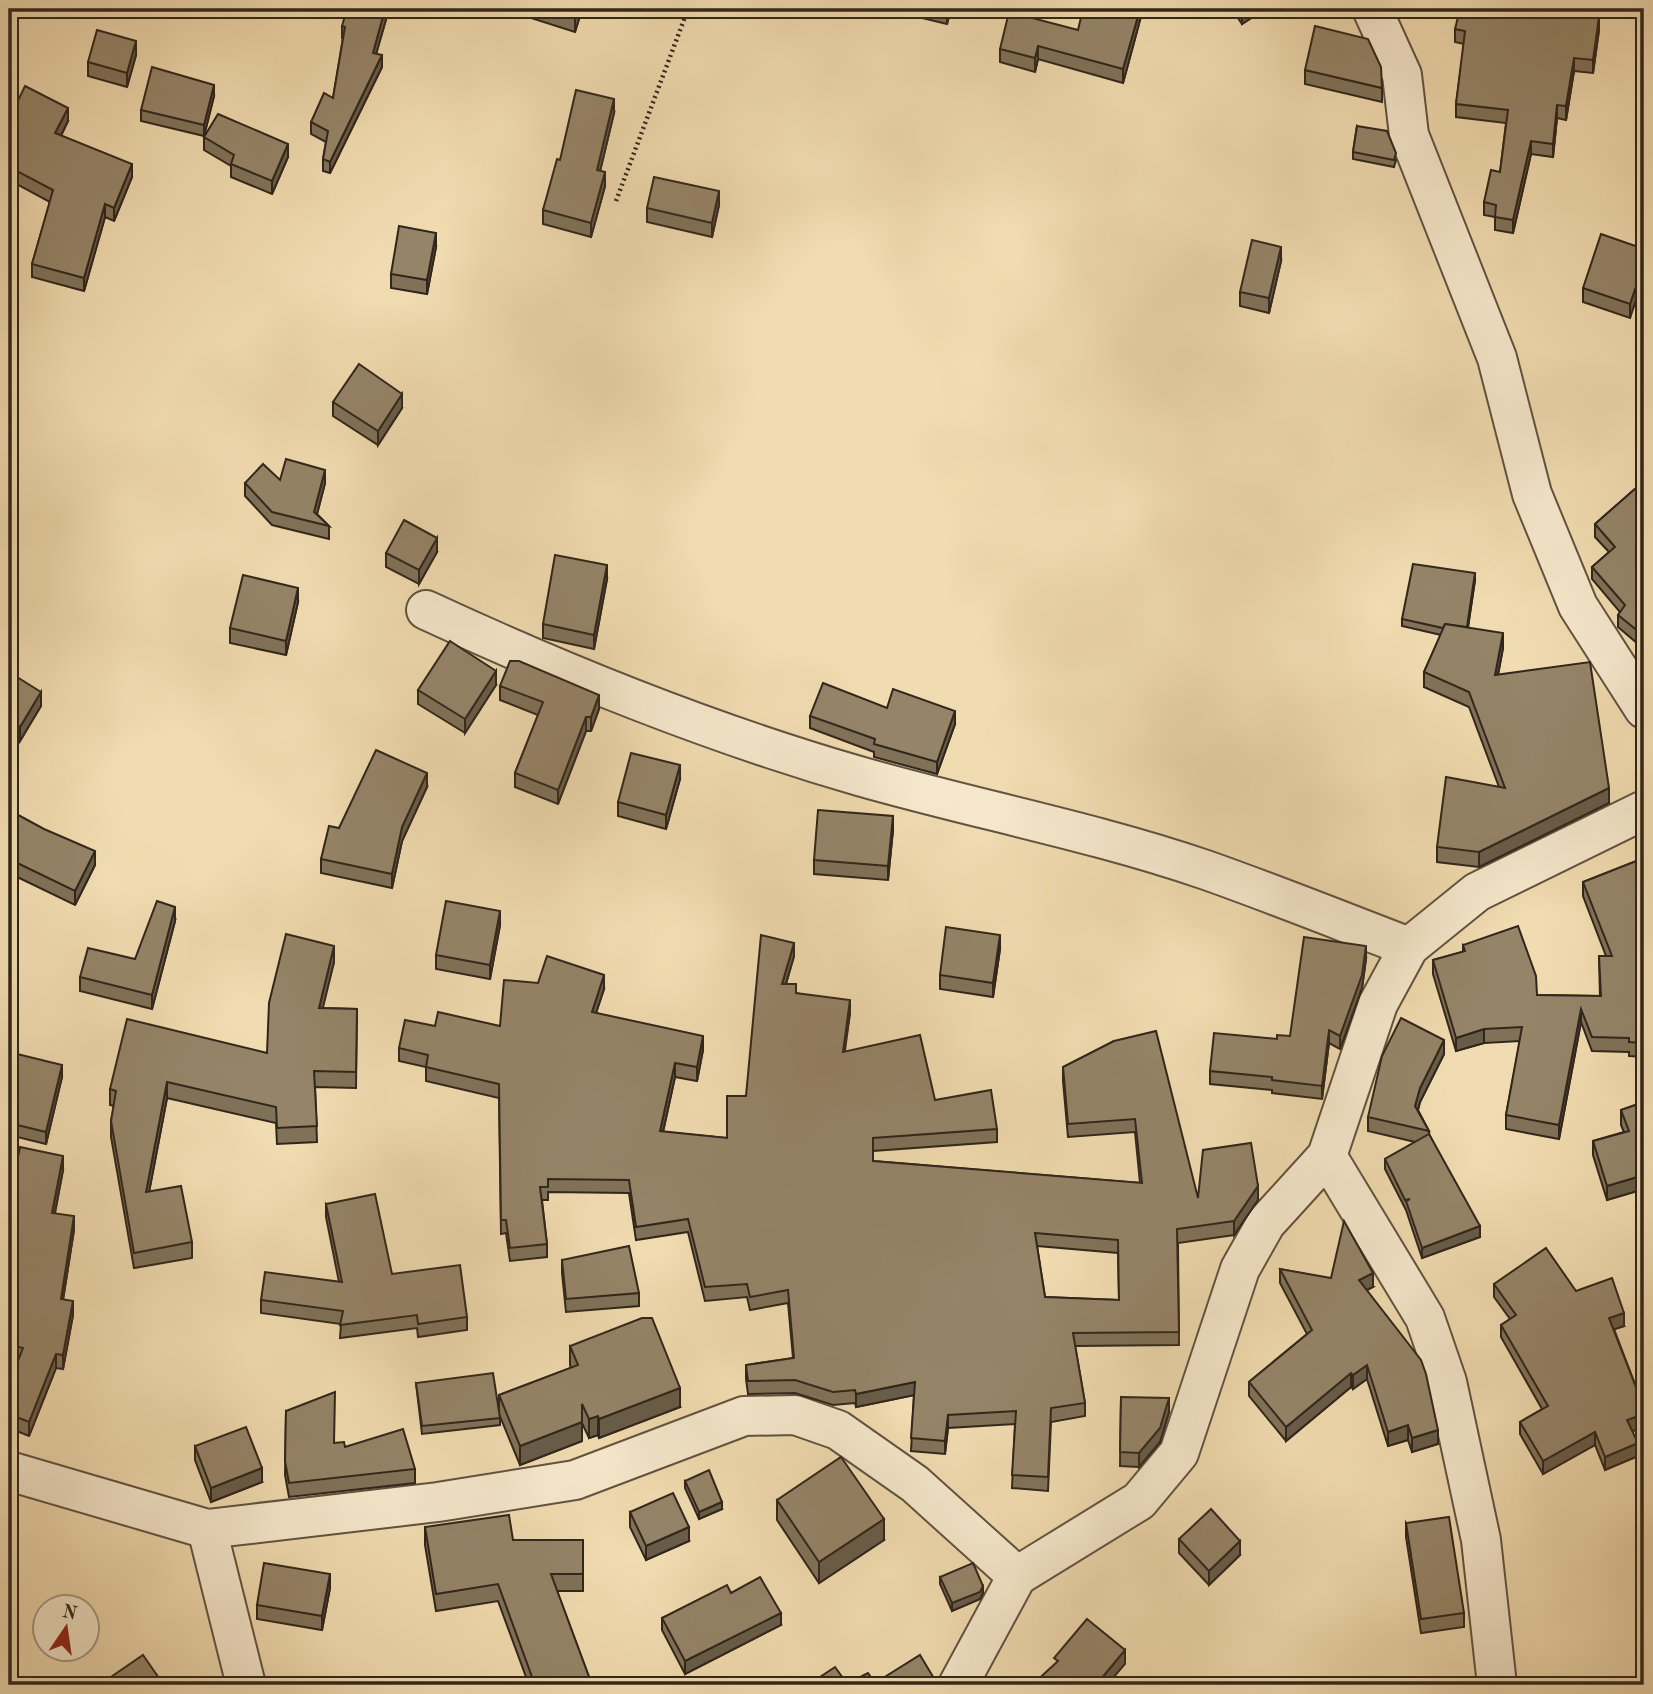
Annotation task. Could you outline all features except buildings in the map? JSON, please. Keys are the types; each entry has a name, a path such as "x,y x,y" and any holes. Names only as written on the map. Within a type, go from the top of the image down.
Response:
{"street":[{"path":"1372,9 1402,75 1409,135 1497,358 1532,494 1578,606 1644,709"},
{"path":"426,610 552,669 721,730 860,776 1034,820 1205,870 1409,947"},
{"path":"958,1685 1017,1576 1139,1502 1179,1453 1240,1269 1266,1223 1327,1156 1378,1004 1409,947 1476,892 1644,810"},
{"path":"1327,1156 1424,1318 1447,1382 1481,1540 1497,1685"},
{"path":"9,1471 206,1529 438,1502 575,1480 744,1416 795,1415 838,1430 915,1484 1017,1576"},
{"path":"206,1529 246,1685"}],"path":[{"path":"616,201 688,9"}]}
